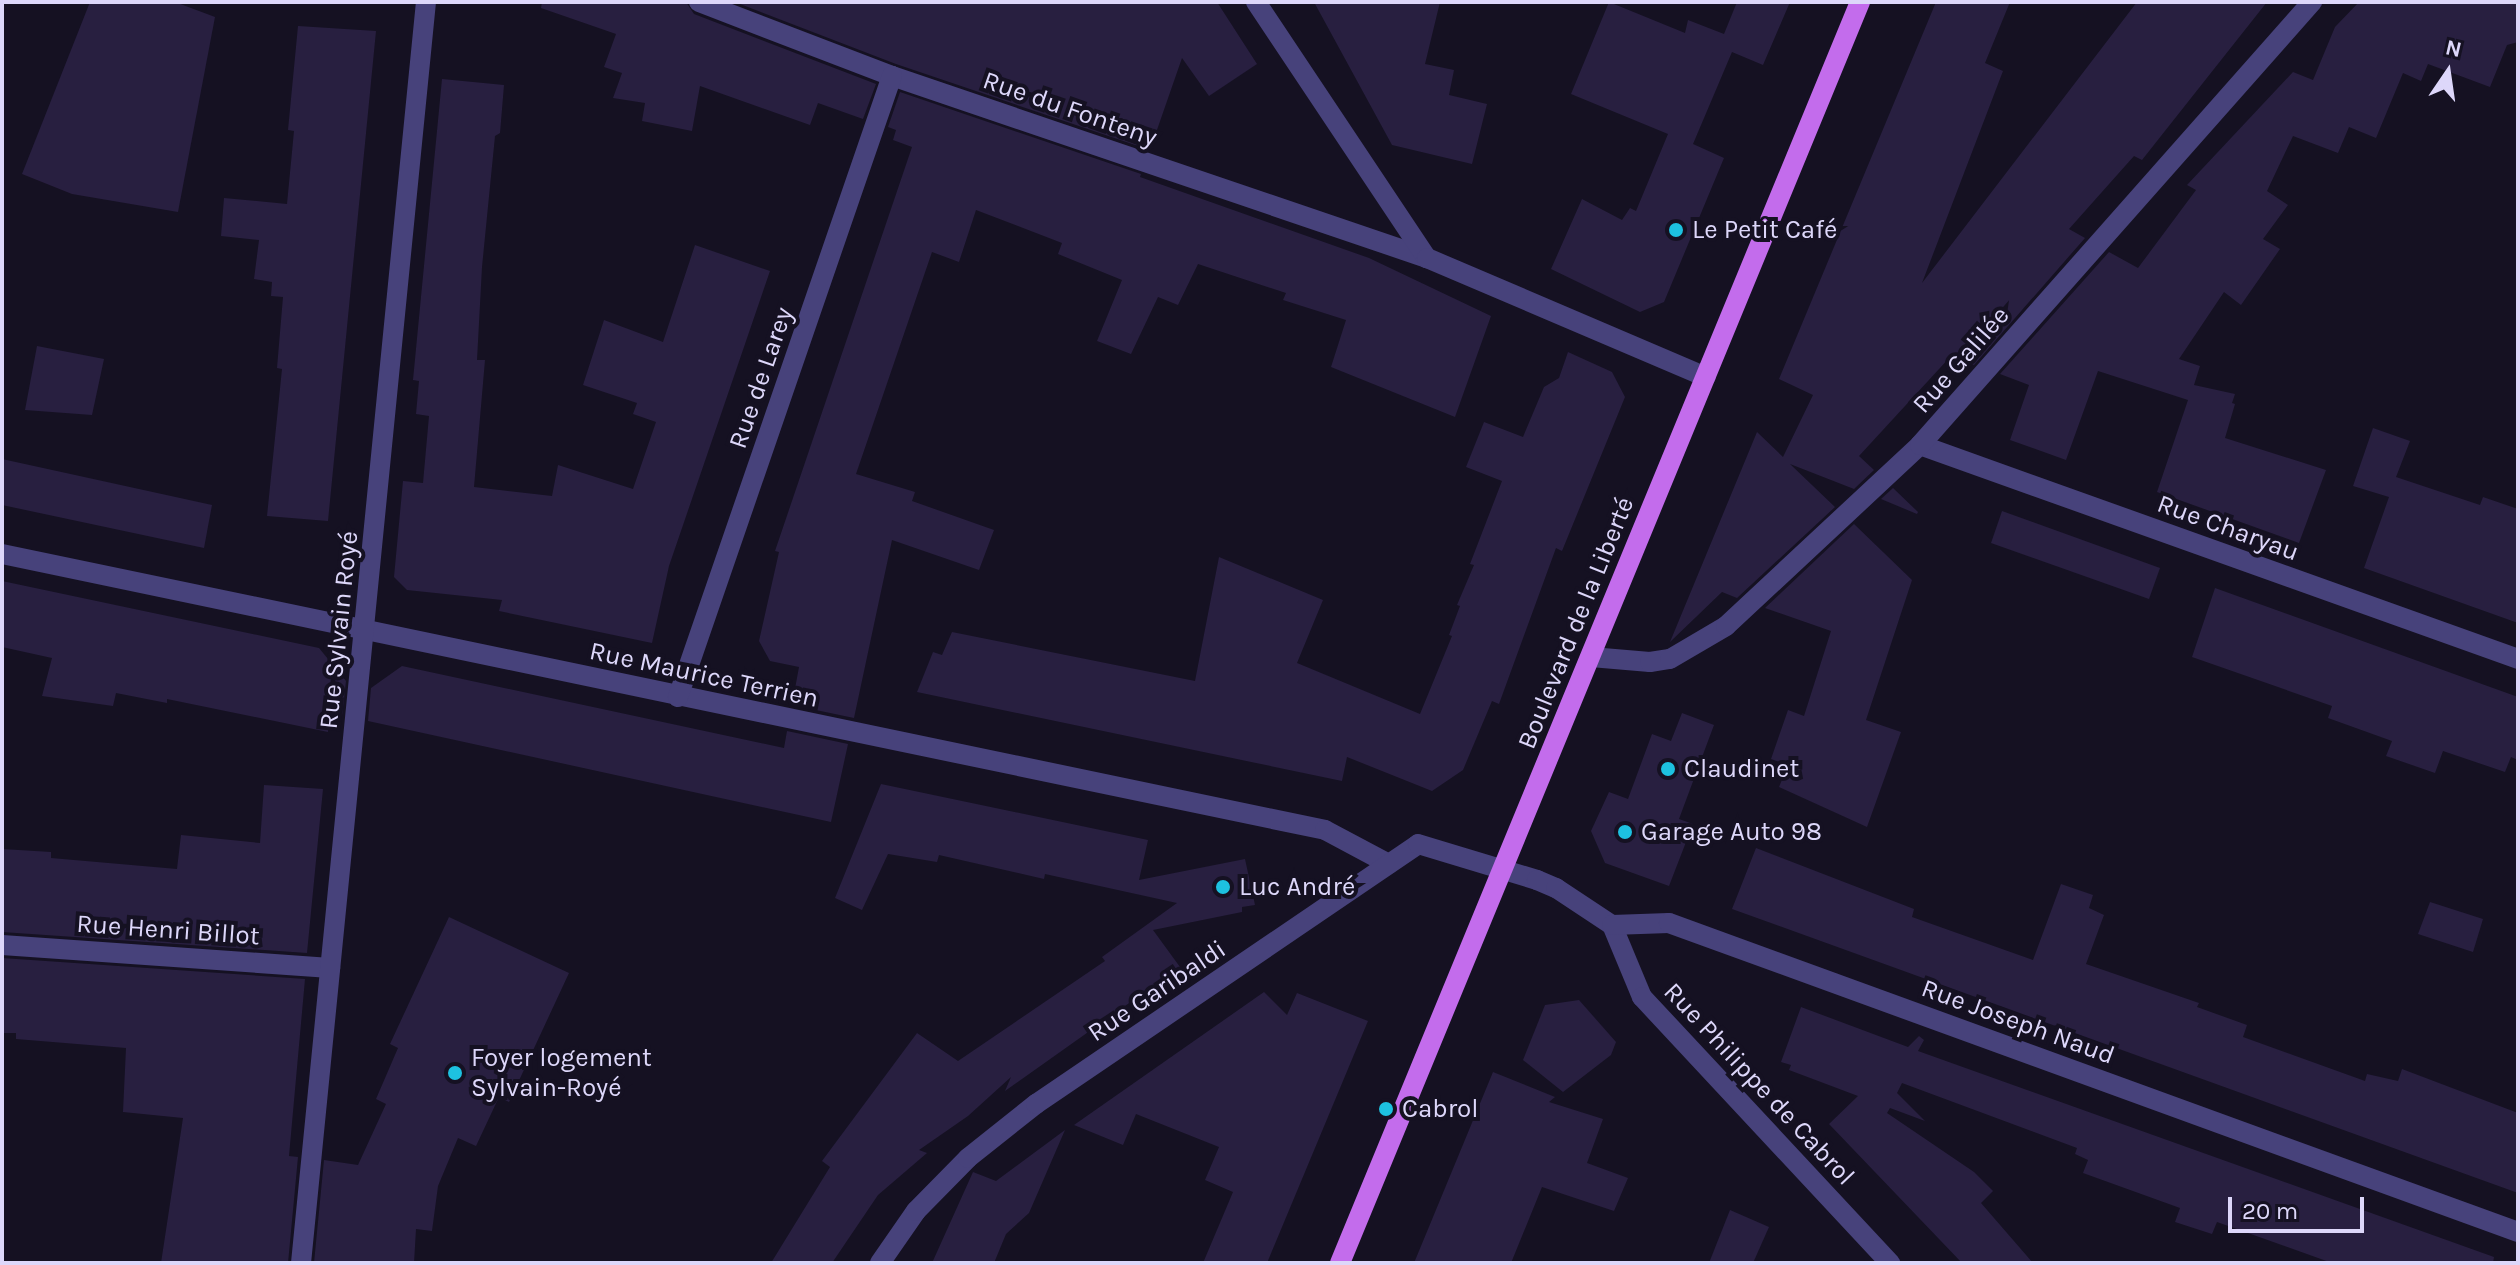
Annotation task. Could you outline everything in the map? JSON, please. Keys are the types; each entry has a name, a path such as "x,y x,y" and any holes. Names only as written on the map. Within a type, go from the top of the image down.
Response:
{"main road":[{"name":"Boulevard de la Liberté","path":"1340,1263 1860,2"}],"street":[{"name":"Rue Sylvain Royé","path":"301,1263 426,2"},
{"name":"Rue du Fonteny","path":"699,2 892,76 1427,258 1706,377"},
{"path":"1256,2 1427,258"},
{"name":"Rue Galilée","path":"1591,657 1650,662 1670,659 1726,626 1920,445 2312,2"},
{"name":"Rue de Larey","path":"678,697 892,76"},
{"name":"Rue Charyau","path":"1920,445 2518,659"},
{"name":"Rue Maurice Terrien","path":"2,554 1325,830 1389,864"},
{"name":"Rue Garibaldi","path":"880,1263 916,1211 968,1158 1036,1104 1418,844 1504,868"},
{"path":"1504,868 1556,888 1612,925"},
{"name":"Rue Joseph Naud","path":"1612,925 1669,923 2518,1232"},
{"name":"Rue Philippe de Cabrol","path":"1612,925 1642,997 1890,1263"},
{"name":"Rue Henri Billot","path":"2,945 330,968"}],"building":[{"path":"90,2 175,2 215,17 178,212 72,194 22,174"},
{"path":"542,2 686,2 694,14 876,84 863,119 818,103 810,125 700,86 692,131 642,121 645,103 613,98 622,73 604,67 616,34 541,8"},
{"path":"735,2 1217,2 1257,64 1209,96 1182,58 1150,150 896,64"},
{"path":"1314,2 1440,2 1425,64 1454,70 1449,95 1487,104 1472,164 1392,145"},
{"path":"1609,2 1685,33 1688,20 1724,34 1737,2 1790,2 1763,65 1732,52 1693,144 1724,158 1664,302 1640,312 1551,269 1582,199 1622,220 1630,208 1636,211 1668,134 1571,94"},
{"path":"1936,2 2010,2 1985,63 2003,71 1922,283 2137,2 2267,2 2142,160 2134,156 2069,229 2085,238 1974,365 1951,356 1859,456 1874,470 1854,489 1790,464 1835,507 1737,598 1722,592 1670,642 1757,432 1783,457 1813,395 1779,379"},
{"path":"2359,2 2518,2 2518,42 2507,45 2490,87 2428,64 2421,81 2403,73 2376,138 2349,127 2338,153 2293,136 2267,191 2288,205 2263,239 2280,249 2241,305 2224,292 2179,359 2200,366 2194,385 2235,394 2225,438 2326,470 2299,543 2157,492 2188,400 2098,371 2066,460 2010,440 2029,385 2000,374 2109,252 2138,268 2196,190 2187,185 2293,72 2313,80 2335,27"},
{"path":"298,26 376,31 328,521 267,516 282,369 277,368 283,297 271,296 272,282 254,279 259,240 221,236 224,198 287,204 294,131 288,130"},
{"path":"442,79 504,85 500,133 495,136 482,267 477,360 485,360 474,487 552,496 558,465 633,489 656,422 633,414 637,403 583,385 604,320 663,342 695,245 770,271 669,566 652,643 499,611 502,600 407,590 394,577 403,481 423,483 429,416 416,414 419,381 413,380"},
{"path":"900,92 1141,174 1140,177 1369,258 1491,316 1455,417 1331,367 1346,320 1283,300 1286,293 1198,264 1178,305 1158,297 1131,354 1097,341 1122,280 1058,254 1062,243 976,210 959,262 932,252 856,474 915,492 912,501 994,530 979,570 892,540 854,718 792,705 799,667 770,661 759,641 779,552 775,551 912,147 893,140 896,130 888,127"},
{"path":"37,346 104,359 92,415 25,410"},
{"path":"1568,352 1612,372 1625,397 1562,551 1556,548 1499,704 1492,701 1463,770 1432,791 1347,757 1342,781 917,692 933,652 942,655 952,632 1195,681 1219,557 1323,600 1297,663 1420,714 1452,636 1449,635 1460,606 1457,605 1474,565 1470,564 1502,481 1466,467 1484,422 1523,437 1544,387 1559,378"},
{"path":"2373,428 2410,441 2396,477 2480,505 2483,497 2518,509 2518,623 2364,568 2395,480 2389,497 2353,486"},
{"path":"2,459 212,505 204,548 2,505"},
{"path":"1893,488 1918,512 1917,514 1881,499"},
{"path":"2002,511 2160,568 2149,599 1991,543"},
{"path":"1854,524 1912,580 1866,720 1901,732 1867,827 1779,787 1788,765 1771,759 1788,710 1804,716 1831,631 1765,608"},
{"path":"2,581 319,648 346,681 342,716 329,713 328,732 167,699 167,703 116,693 113,706 42,696 52,658 2,647"},
{"path":"2215,588 2518,697 2518,760 2511,757 2505,772 2443,751 2435,773 2386,756 2392,741 2328,718 2332,706 2192,657"},
{"path":"402,666 784,748 787,731 848,744 831,822 368,721 371,688"},
{"path":"1682,713 1714,725 1679,819 1693,824 1669,886 1605,863 1591,831 1609,792 1628,799 1652,734 1671,741"},
{"path":"881,784 1148,840 1139,880 1245,859 1255,905 1242,907 1242,912 1153,930 1180,967 1005,1091 1011,1077 968,1116 919,1150 927,1153 878,1195 832,1263 771,1263 830,1167 822,1161 917,1033 958,1061 1105,961 1102,957 1177,903 1045,874 1044,879 939,855 937,862 888,854 862,910 835,898"},
{"path":"264,785 323,789 307,953 2,932 2,849 51,852 51,858 177,869 181,835 260,843"},
{"path":"1756,848 1914,909 1912,917 2033,960 2061,884 2093,895 2089,908 2104,915 2086,964 2199,1003 2197,1007 2247,1025 2243,1037 2365,1081 2367,1074 2398,1081 2402,1069 2518,1113 2518,1193 1732,909"},
{"path":"2430,902 2483,919 2473,952 2418,934"},
{"name":"Foyer logement Sylvain-Royé","path":"449,917 569,973 509,1102 499,1097 476,1146 458,1138 438,1186 432,1231 416,1229 414,1263 314,1263 324,1160 358,1165 386,1104 376,1099 398,1048 390,1044"},
{"path":"2,958 305,979 289,1156 298,1157 288,1263 161,1263 183,1118 123,1112 126,1048 16,1039 16,1033 2,1033"},
{"path":"1264,992 1287,1015 1297,993 1368,1021 1267,1263 1203,1263 1233,1192 1205,1180 1219,1147 1136,1114 1123,1145 1074,1125"},
{"path":"1579,1000 1616,1042 1611,1055 1563,1092 1523,1060 1545,1005"},
{"path":"1801,1007 1908,1047 1919,1036 1924,1040 1918,1051 2494,1257 2493,1263 2332,1263 2217,1222 2212,1234 2175,1222 2180,1208 2083,1173 2088,1160 2075,1154 2077,1148 1902,1083 1897,1093 1925,1121 1890,1108 1887,1113 1974,1172 1993,1191 1981,1203 2033,1263 1962,1263 1829,1124 1858,1096 1789,1070 1791,1065 1781,1062"},
{"path":"1493,1072 1555,1097 1549,1102 1603,1119 1587,1163 1628,1178 1614,1211 1542,1187 1511,1263 1414,1263"},
{"path":"1065,1130 1029,1213 1006,1234 994,1263 932,1263 973,1172 996,1181"},
{"path":"1730,1210 1769,1227 1753,1263 1709,1263"}],"place":[{"name":"Le Petit Café","path":"1676,230"},
{"name":"Claudinet","path":"1668,769"},
{"name":"Garage Auto 98","path":"1625,832"},
{"name":"Luc André","path":"1223,887"},
{"name":"Foyer logement Sylvain-Royé","path":"455,1073"},
{"name":"Cabrol","path":"1386,1109"}]}
